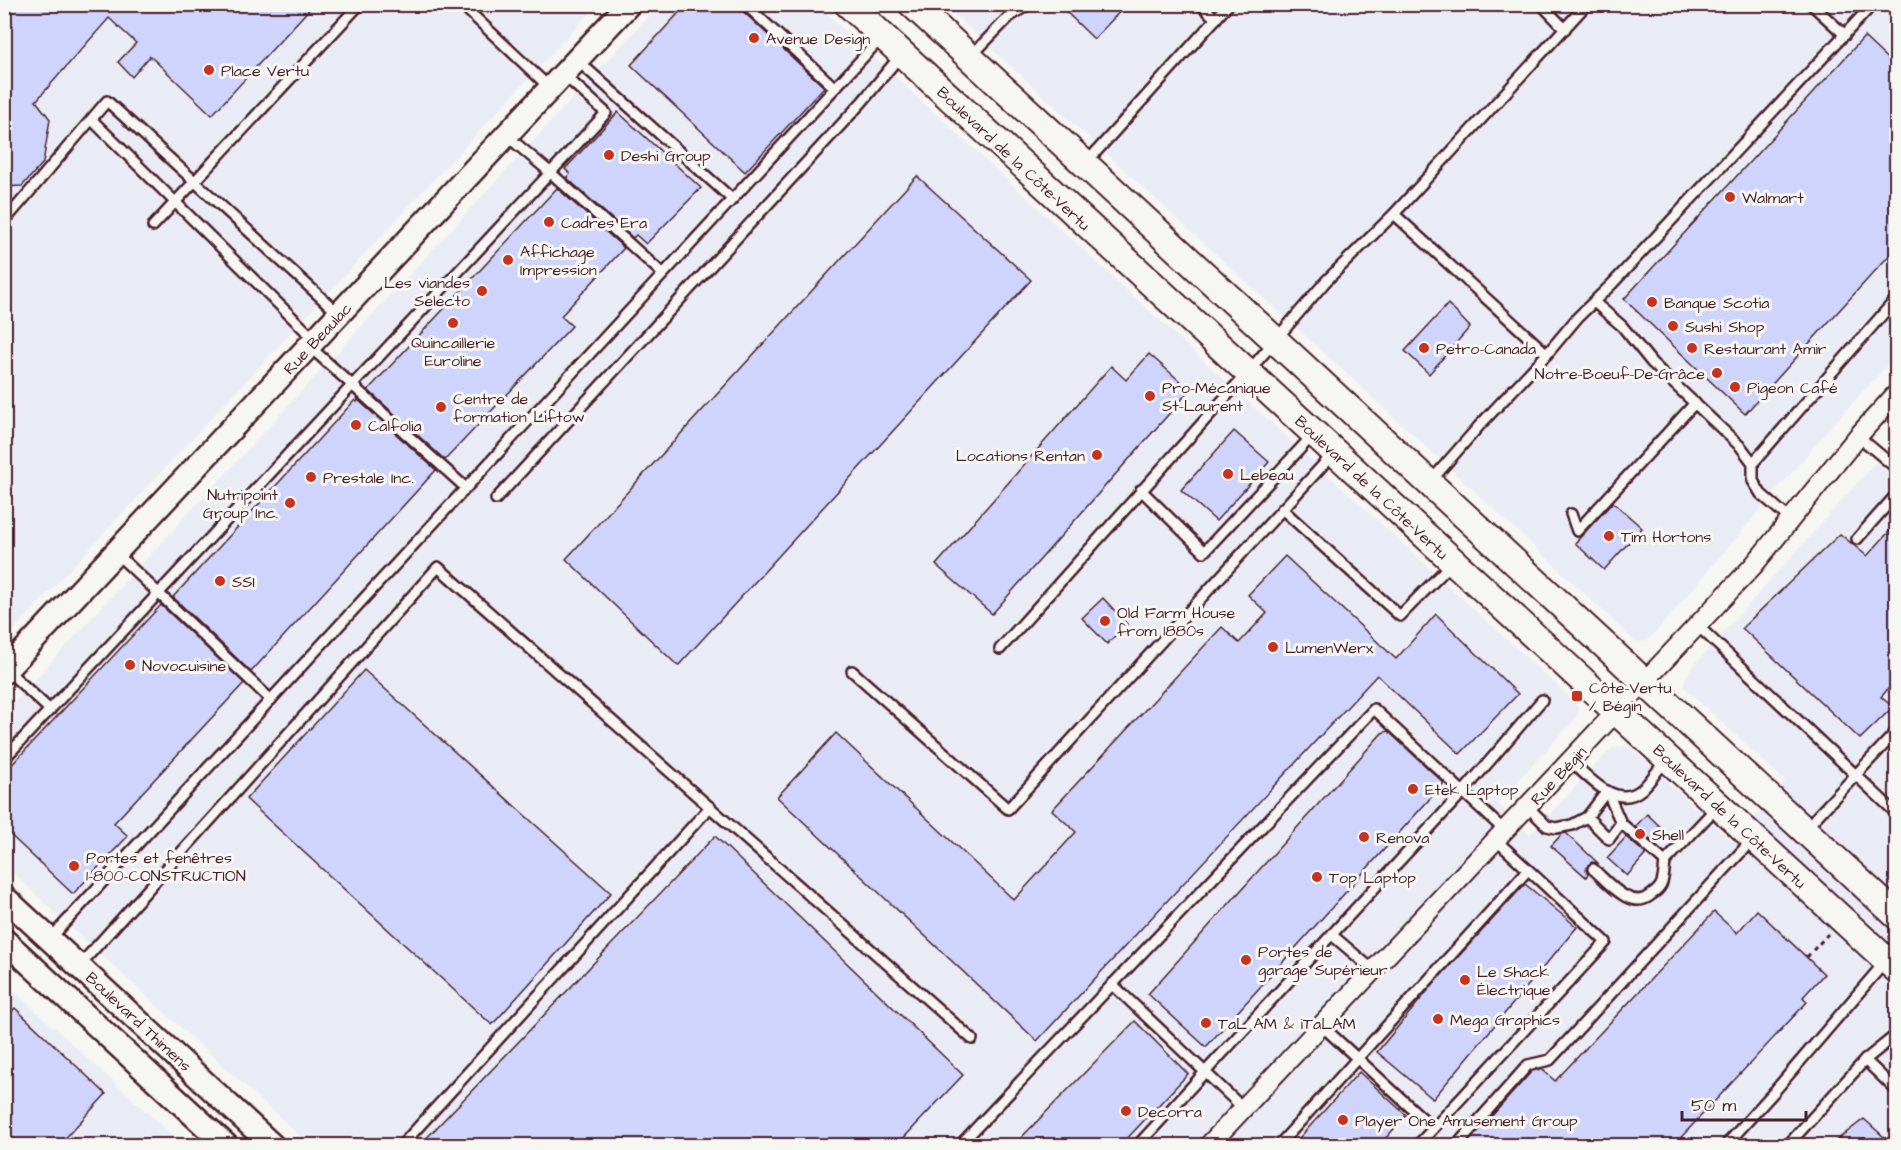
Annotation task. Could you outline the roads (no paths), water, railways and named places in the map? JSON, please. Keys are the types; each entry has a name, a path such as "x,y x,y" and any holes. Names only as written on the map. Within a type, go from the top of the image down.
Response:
{"main road":[{"name":"Boulevard de la Côte-Vertu","path":"848,4 1892,964"},
{"path":"912,4 1891,907"}],"street":[{"name":"Rue Beaulac","path":"6,671 629,4"},
{"name":"Rue Bégin","path":"1208,1146 1753,566 1858,436 1896,394"},
{"name":"Boulevard Thimens","path":"4,897 273,1146"},
{"name":"Boulevard Thimens","path":"4,940 227,1146"}],"lane":[{"path":"153,226 360,4"},
{"path":"461,4 564,74 732,199"},
{"path":"745,4 835,88"},
{"path":"970,58 1009,17 1029,4"},
{"path":"1200,4 1216,19"},
{"path":"1084,165 1229,4"},
{"path":"1541,4 1565,29"},
{"path":"1000,649 1248,372 1326,281 1394,214 1587,4"},
{"path":"1811,4 1845,35"},
{"path":"1430,482 1578,317 1873,4"},
{"path":"50,939 882,36"},
{"path":"496,500 862,102 902,55"},
{"path":"4,759 606,113 564,74"},
{"path":"4,224 107,101 339,314"},
{"path":"92,120 353,385 466,488"},
{"path":"506,135 663,274"},
{"path":"1394,214 1547,354"},
{"path":"1753,463 1896,299"},
{"path":"1594,302 1622,327 1652,363 1741,447 1753,463 1753,481 1761,494 1791,520"},
{"path":"1571,514 1577,531 1695,403"},
{"path":"1141,490 1204,552 1314,434"},
{"path":"1858,436 1896,468"},
{"path":"852,671 1008,809 1334,453"},
{"path":"1857,539 1896,495"},
{"path":"1282,509 1400,616 1453,562"},
{"path":"116,553 271,700"},
{"path":"79,966 438,567 972,1039"},
{"path":"1697,625 1896,813"},
{"path":"6,671 50,710"},
{"path":"1137,1146 1463,792 1542,700"},
{"path":"959,1146 1374,709 1463,792 1528,870 1606,942 1417,1146"},
{"path":"1805,829 1896,732"},
{"path":"1571,761 1595,783 1620,796 1636,793 1642,789 1668,759"},
{"path":"1547,826 1556,828 1572,825 1587,817 1607,791"},
{"path":"1607,791 1621,823 1665,862"},
{"path":"1593,869 1621,894 1643,900 1649,898 1661,886 1665,862 1718,806"},
{"path":"401,1146 710,807"},
{"path":"1528,807 1558,838"},
{"path":"1587,817 1609,839 1621,823"},
{"path":"1456,1146 1528,1065 1550,1060 1753,838"},
{"path":"1278,1146 1528,870"},
{"path":"1332,934 1373,970"},
{"path":"1725,1146 1892,964"},
{"path":"1112,984 1243,1108"},
{"path":"1321,1025 1433,1128"},
{"path":"1787,1146 1865,1060 1884,1043 1896,1037"},
{"path":"1865,1060 1896,1090"}],"place":[{"name":"Avenue Design","path":"754,38"},
{"name":"Place Vertu","path":"209,70"},
{"name":"Deshi Group","path":"609,155"},
{"name":"Walmart","path":"1730,197"},
{"name":"Cadres Era","path":"549,222"},
{"name":"Affichage Impression","path":"508,260"},
{"name":"Les viandes Selecto","path":"482,291"},
{"name":"Banque Scotia","path":"1652,302"},
{"name":"Quincaillerie Euroline","path":"453,323"},
{"name":"Sushi Shop","path":"1673,326"},
{"name":"Petro-Canada","path":"1424,348"},
{"name":"Restaurant Amir","path":"1692,348"},
{"name":"Notre-Boeuf-De-Grâce","path":"1717,373"},
{"name":"Pigeon Café","path":"1735,387"},
{"name":"Pro-Mécanique St-Laurent","path":"1150,396"},
{"name":"Centre de formation Liftow","path":"441,407"},
{"name":"Calfolia","path":"356,425"},
{"name":"Locations Rentan","path":"1097,455"},
{"name":"Lebeau","path":"1228,474"},
{"name":"Prestale Inc.","path":"311,477"},
{"name":"Nutripoint Group Inc.","path":"290,503"},
{"name":"Tim Hortons","path":"1609,536"},
{"name":"SSI","path":"220,581"},
{"name":"Old Farm House from 1880s","path":"1105,621"},
{"name":"LumenWerx","path":"1273,647"},
{"name":"Novocuisine","path":"130,665"},
{"name":"Côte-Vertu / Bégin","path":"1577,696"},
{"name":"Etek Laptop","path":"1413,789"},
{"name":"Shell","path":"1640,834"},
{"name":"Renova","path":"1364,837"},
{"name":"Portes et fenêtres 1-800-CONSTRUCTION","path":"74,866"},
{"name":"Top Laptop","path":"1317,877"},
{"name":"Portes de garage Supérieur","path":"1246,960"},
{"name":"Le Shack Électrique","path":"1465,980"},
{"name":"Mega Graphics","path":"1438,1019"},
{"name":"TaL AM & iTaLAM","path":"1206,1023"},
{"name":"Decorra","path":"1126,1111"},
{"name":"Player One Amusement Group","path":"1343,1120"}]}
